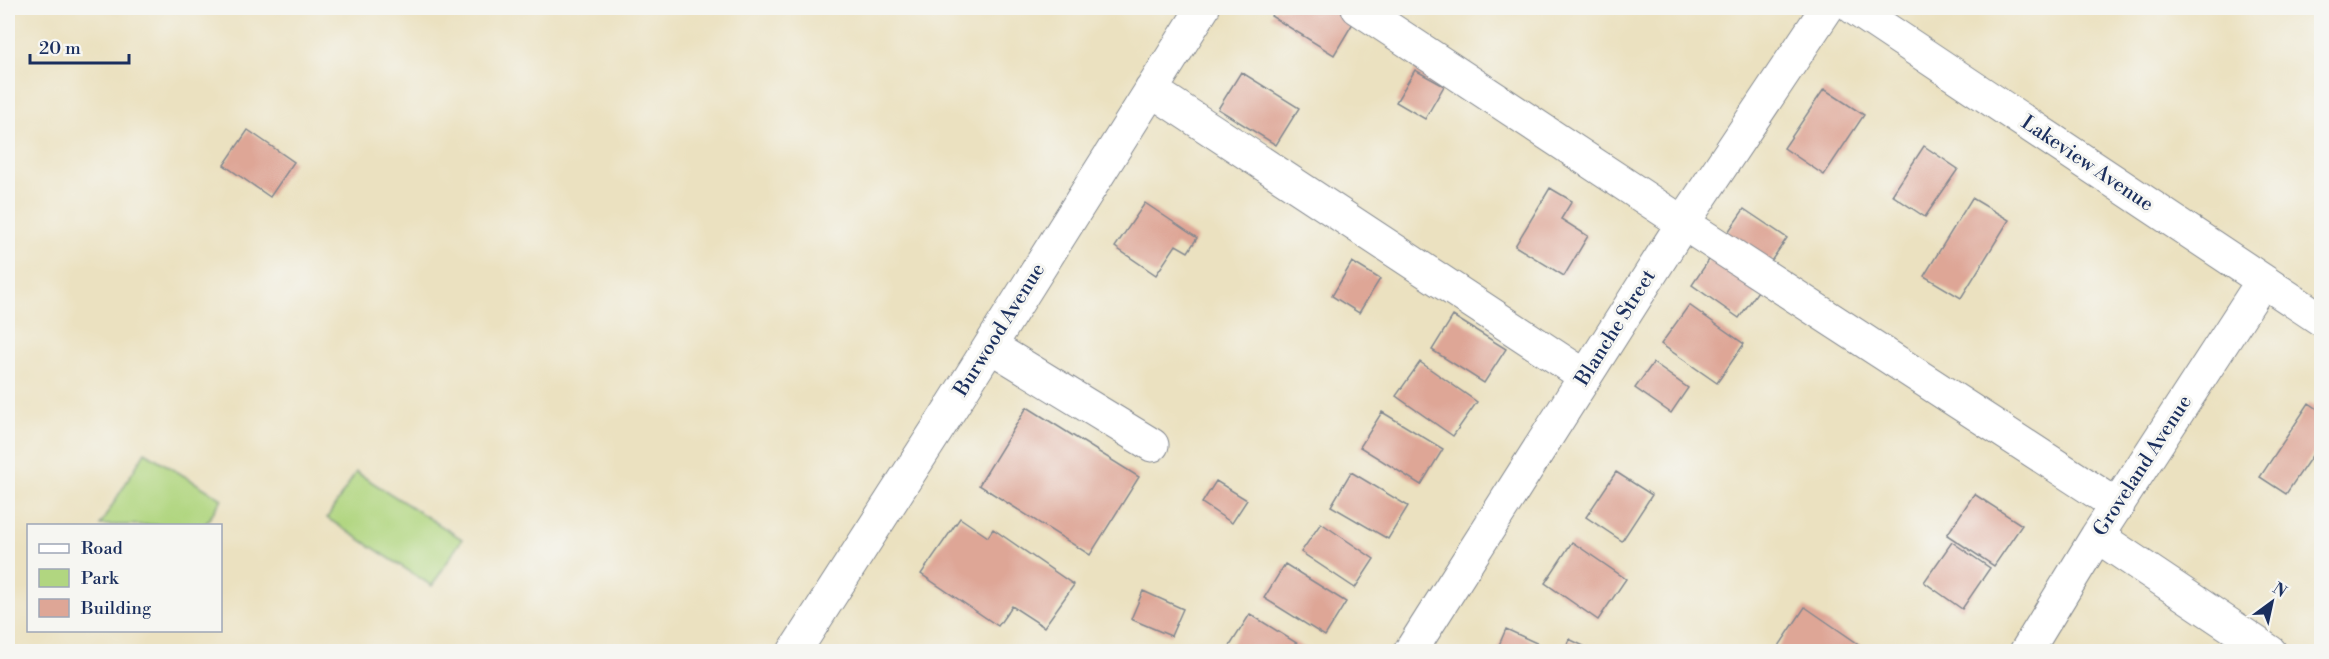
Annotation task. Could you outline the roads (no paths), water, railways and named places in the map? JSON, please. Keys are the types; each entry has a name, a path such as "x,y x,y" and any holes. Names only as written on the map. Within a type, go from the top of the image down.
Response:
{"street":[{"name":"Burwood Avenue","path":"794,651 1203,8"},
{"path":"1358,8 2118,506"},
{"name":"Blanche Street","path":"1410,651 1683,223 1827,8"},
{"name":"Lakeview Avenue","path":"1854,8 2322,320"},
{"path":"1151,90 1585,376"},
{"name":"Groveland Avenue","path":"2026,651 2097,536 2262,282"},
{"path":"990,346 1152,445"},
{"path":"2097,536 2270,651"}]}
